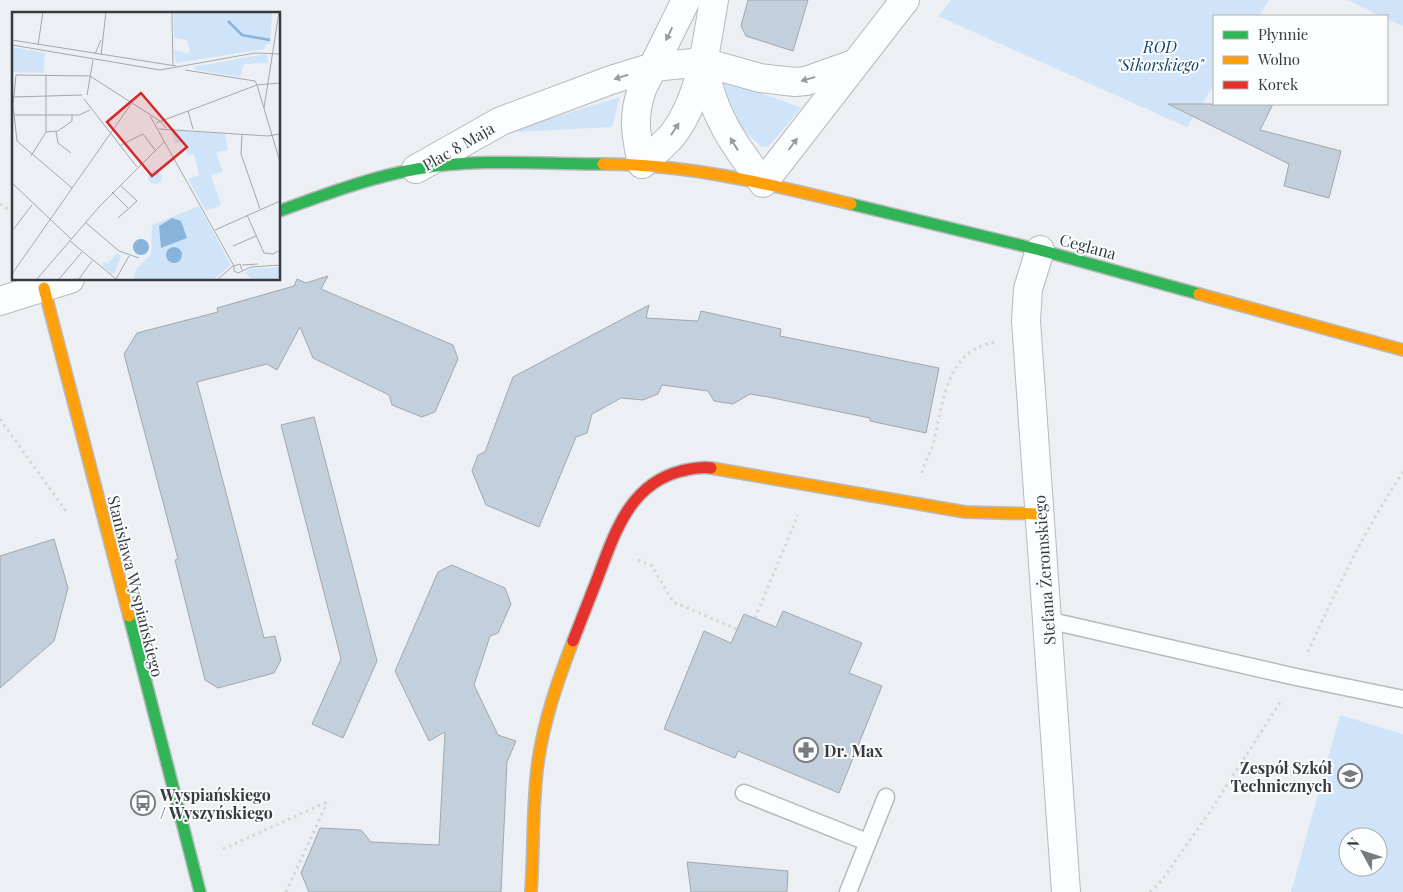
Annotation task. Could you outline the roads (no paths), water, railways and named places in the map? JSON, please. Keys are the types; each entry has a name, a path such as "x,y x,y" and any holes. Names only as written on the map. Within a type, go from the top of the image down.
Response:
{"street":[{"path":"642,164 635,118 639,97 686,0"},
{"path":"642,164 670,137 687,108 703,62 714,0"},
{"path":"703,62 708,89 720,119 739,151 763,183 905,0"},
{"name":"Plac 8 Maja","path":"416,169 501,121 611,80 653,67 703,62 760,78 785,82 806,81 854,64"},
{"name":"Plac 8 Maja","path":"416,169 457,164 515,162 642,164 699,170 763,183"},
{"path":"280,211 341,189 416,169"},
{"name":"Ceglana","path":"763,183 1040,250 1403,350"},
{"name":"Stefana Żeromskiego","path":"1040,250 1028,289 1026,321 1066,892"},
{"path":"0,301 67,280"},
{"name":"Stanisława Wyspiańskiego","path":"44,288 200,892"},
{"path":"531,892 538,764 544,733 577,631 610,548 629,507 653,483 680,470 706,467 965,512 1040,514"}],"lane":[{"path":"1047,620 1296,677 1403,698"},
{"path":"744,793 867,842"},
{"path":"848,892 886,797"}],"place":[{"name":"Dr. Max","path":"806,750"},
{"name":"Zespół Szkół Technicznych","path":"1350,776"},
{"name":"Wyspiańskiego / Wyszyńskiego","path":"143,803"}],"park label":[{"name":"ROD \"Sikorskiego\"","path":"1160,55"}]}
